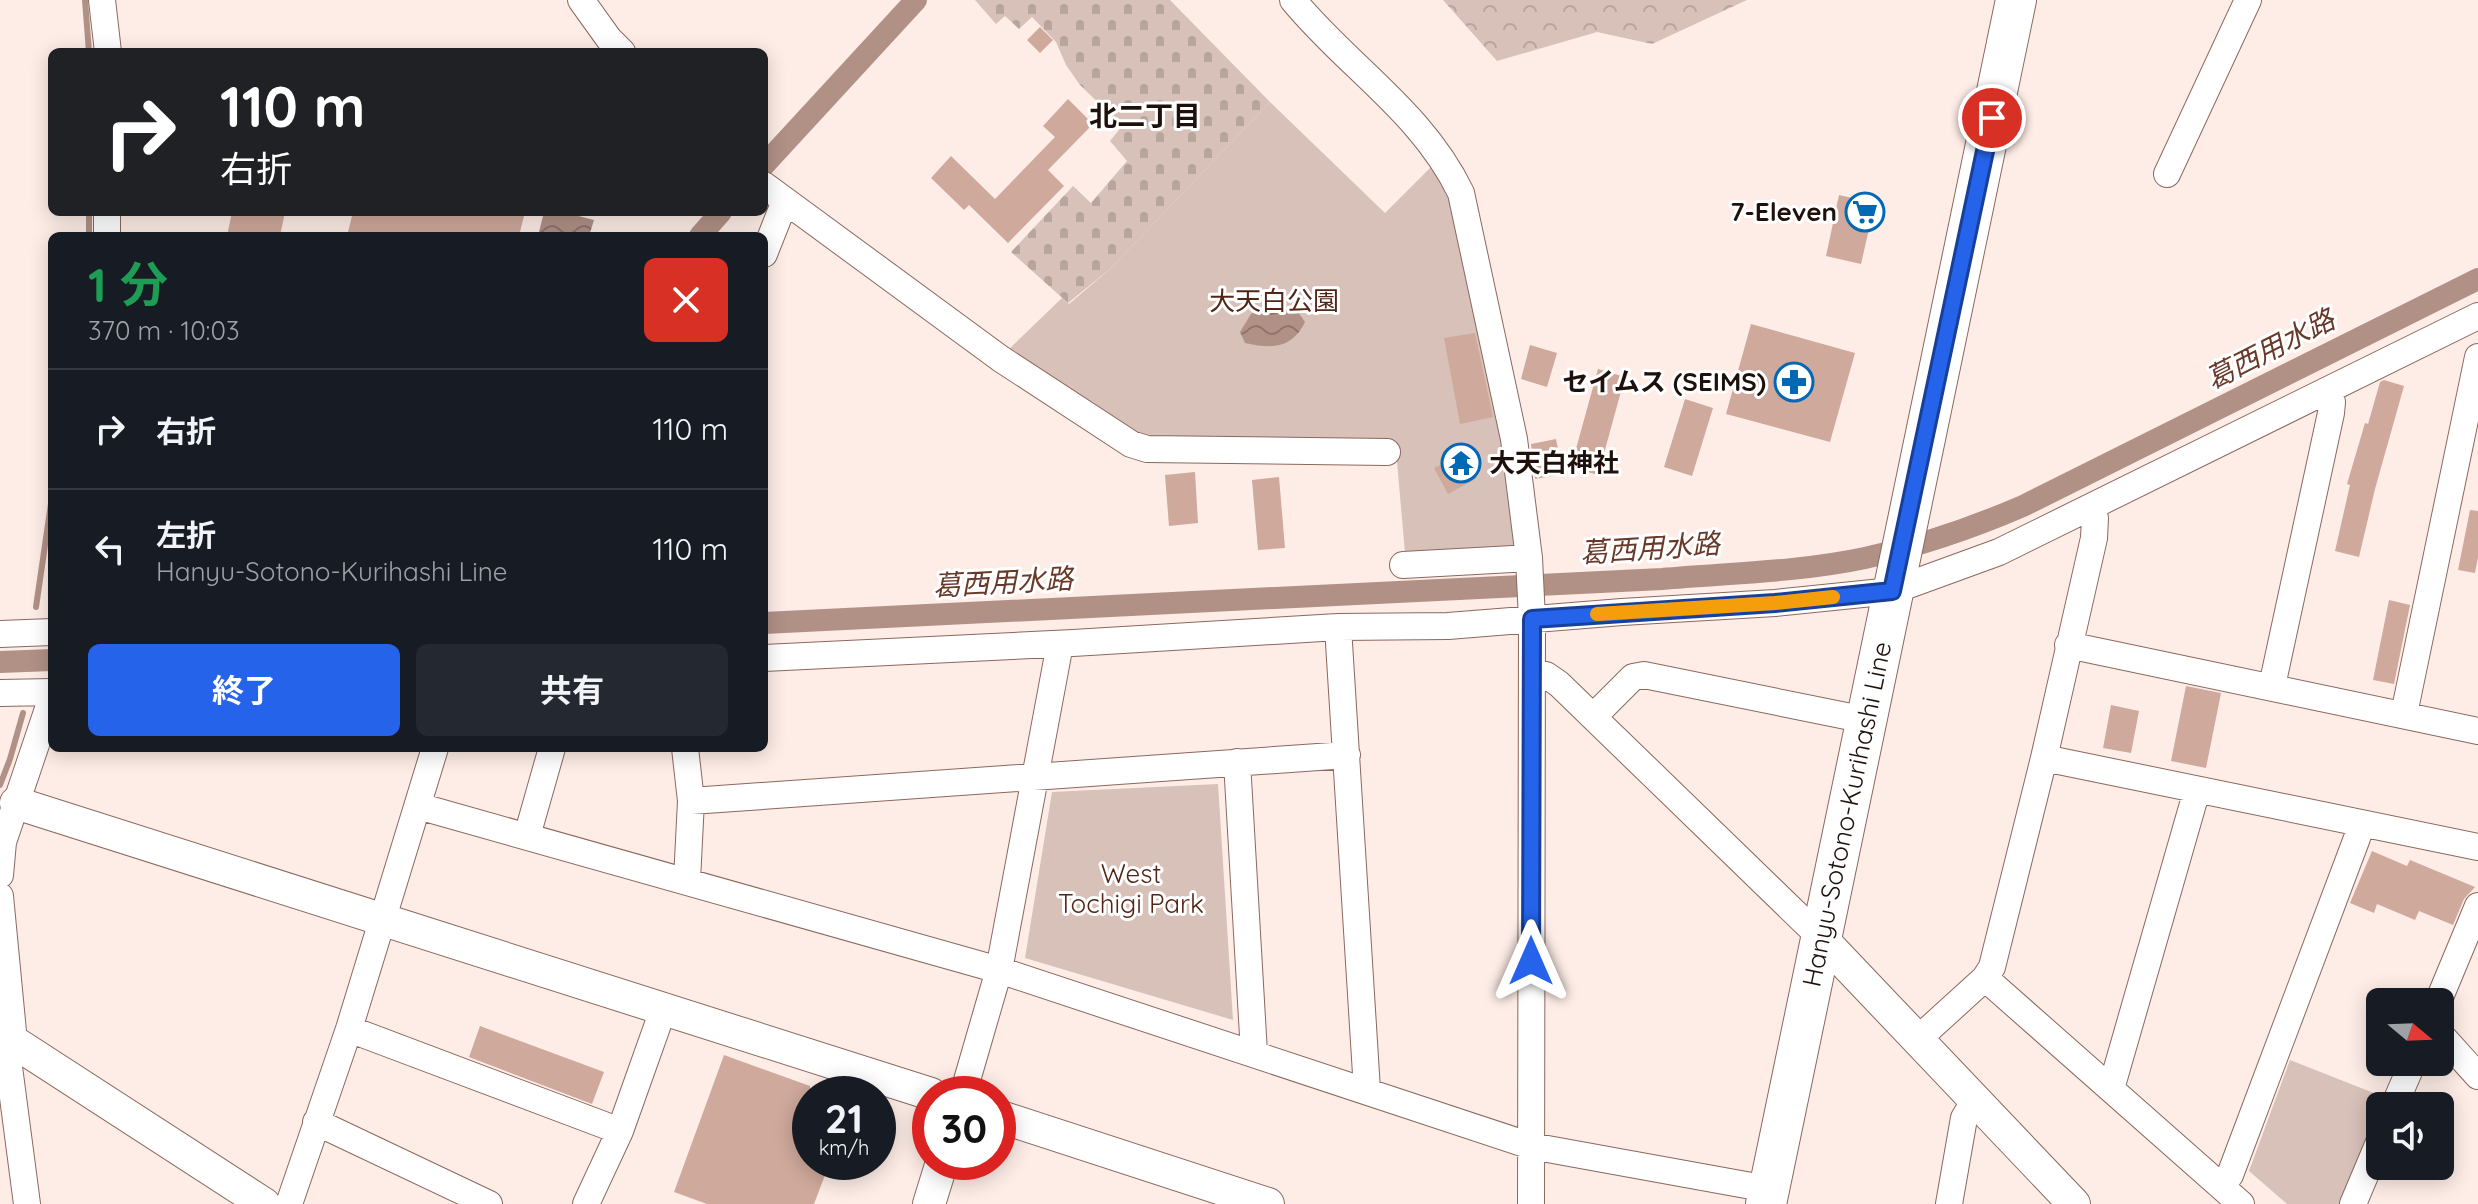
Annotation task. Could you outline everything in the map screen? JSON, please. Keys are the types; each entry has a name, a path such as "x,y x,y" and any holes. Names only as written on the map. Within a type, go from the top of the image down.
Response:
{"main road":[{"name":"Hanyu-Sotono-Kurihashi Line","path":"1767,1196 2016,0"}],"street":[{"path":"102,0 108,48"},
{"path":"581,0 618,48"},
{"path":"1293,0 1308,19 1413,120 1452,175 1461,193 1514,439 1532,614 1531,1204"},
{"path":"2167,174 2248,0"},
{"path":"768,188 1001,359 1131,444 1147,449 1387,452"},
{"path":"768,244 785,201"},
{"path":"768,658 1338,627 1448,626 1532,614 1775,603 1893,586 1999,552 2478,316"},
{"path":"2404,714 2478,357"},
{"path":"2272,686 2331,413 2332,402 2328,391"},
{"path":"1918,1039 1985,978 1992,967 2094,538 2095,518 2091,508"},
{"path":"1403,565 1529,562"},
{"path":"1338,627 1367,1090"},
{"path":"0,634 48,632"},
{"path":"968,1076 999,970 1060,644"},
{"path":"2068,645 2478,731"},
{"path":"1533,673 1546,675 1559,684 1594,716 1821,938 2074,1204"},
{"path":"1594,716 1633,677 1644,675 1866,720"},
{"path":"0,693 48,694"},
{"path":"0,875 3,842 48,706"},
{"path":"289,1204 349,1029 434,752"},
{"path":"527,836 551,752"},
{"path":"685,752 691,801 687,880"},
{"path":"691,801 1347,755"},
{"path":"2044,758 2478,847"},
{"path":"1237,762 1254,1053"},
{"path":"2111,1089 2197,790"},
{"path":"16,803 912,1088"},
{"path":"418,806 999,970 1531,1146 1767,1196"},
{"path":"2221,1186 2230,1175 2352,853 2360,823"},
{"path":"0,896 9,1067 27,1204"},
{"path":"2444,988 2478,906"},
{"path":"1985,978 2241,1204"},
{"path":"586,1204 620,1131 663,1010"},
{"path":"349,1029 620,1131"},
{"path":"7,1037 264,1204"},
{"path":"2454,1049 2478,1076"},
{"path":"1949,1204 1964,1118 1975,1100"},
{"path":"316,1122 489,1204"},
{"path":"1016,1122 1268,1204"},
{"path":"2353,1204 2366,1173"},
{"path":"929,1204 936,1180"}],"green space":[{"path":"975,0 1170,0 1270,102 1111,268 1068,303 1011,252 1073,186 1091,203 1127,161 1110,141 1122,126 1080,85 1066,65 1056,42 1032,17 1019,29 1005,16 996,24"},
{"path":"1443,0 1747,0 1652,44 1597,32 1497,61"},
{"name":"大天白公園","path":"1270,102 1385,213 1438,160 1453,187 1481,321 1520,544 1513,552 1405,553 1396,450 1132,438 1007,351 1062,298 1069,304 1111,268"},
{"name":"West Tochigi Park","path":"1218,784 1233,1020 1025,958 1052,792"},
{"path":"2290,1060 2371,1092 2366,1092 2366,1154 2345,1204 2287,1204 2249,1171"}],"water":[{"path":"543,216 578,216 594,220 590,232 539,232"},
{"path":"1268,304 1298,312 1305,322 1300,331 1280,345 1245,343 1240,332 1251,314"}],"building":[{"path":"1040,27 1053,40 1040,53 1027,40"},
{"path":"1068,99 1093,124 1048,170 1064,186 1008,243 969,205 964,210 931,178 951,156 995,199 1055,137 1043,126"},
{"path":"1839,195 1875,203 1861,264 1826,256"},
{"path":"231,216 284,216 281,232 228,232"},
{"path":"352,216 524,216 520,232 348,232"},
{"path":"1751,324 1855,353 1830,442 1726,414"},
{"path":"1475,333 1493,417 1460,424 1444,338"},
{"path":"1530,345 1557,353 1547,387 1521,379"},
{"path":"1598,369 1625,377 1598,475 1571,467"},
{"path":"2384,380 2404,386 2359,557 2335,551 2350,485 2347,484 2365,423 2368,424 2380,382"},
{"path":"1685,399 1713,408 1692,476 1664,467"},
{"path":"1556,439 1563,474 1535,479 1531,444"},
{"path":"1463,453 1477,478 1448,494 1434,468"},
{"path":"1195,472 1198,523 1169,526 1165,475"},
{"path":"1279,477 1285,548 1258,550 1252,480"},
{"path":"2470,510 2478,511 2475,573 2458,570"},
{"path":"2389,600 2410,605 2394,684 2373,680"},
{"path":"2186,686 2221,693 2206,768 2171,761"},
{"path":"2111,705 2139,711 2131,753 2103,748"},
{"path":"2372,851 2407,866 2410,860 2475,887 2464,899 2453,925 2419,911 2415,920 2377,904 2374,913 2350,903"},
{"path":"480,1026 604,1072 592,1104 469,1057"},
{"path":"724,1055 792,1080 792,1180 823,1180 814,1204 707,1204 674,1192"}],"waterway":[{"path":"85,0 89,48"},
{"path":"768,161 916,0"},
{"path":"89,216 89,232"},
{"path":"704,232 718,216"},
{"name":"葛西用水路","path":"768,623 1662,579 1789,569 1865,558 1946,536 2023,506 2478,279"},
{"path":"36,607 48,524"},
{"name":"葛西用水路","path":"0,662 48,660"},
{"path":"0,785 23,713"}],"slow traffic":[{"path":"1597,614 1833,597"}],"place":[{"name":"7-Eleven","path":"1865,212"},
{"name":"セイムス (SEIMS)","path":"1794,382"},
{"name":"大天白神社","path":"1461,463"}],"district":[{"name":"北二丁目","path":"1145,116"}],"route":[{"path":"1531,961 1532,619 1775,603 1892,591 1992,118"}]}
